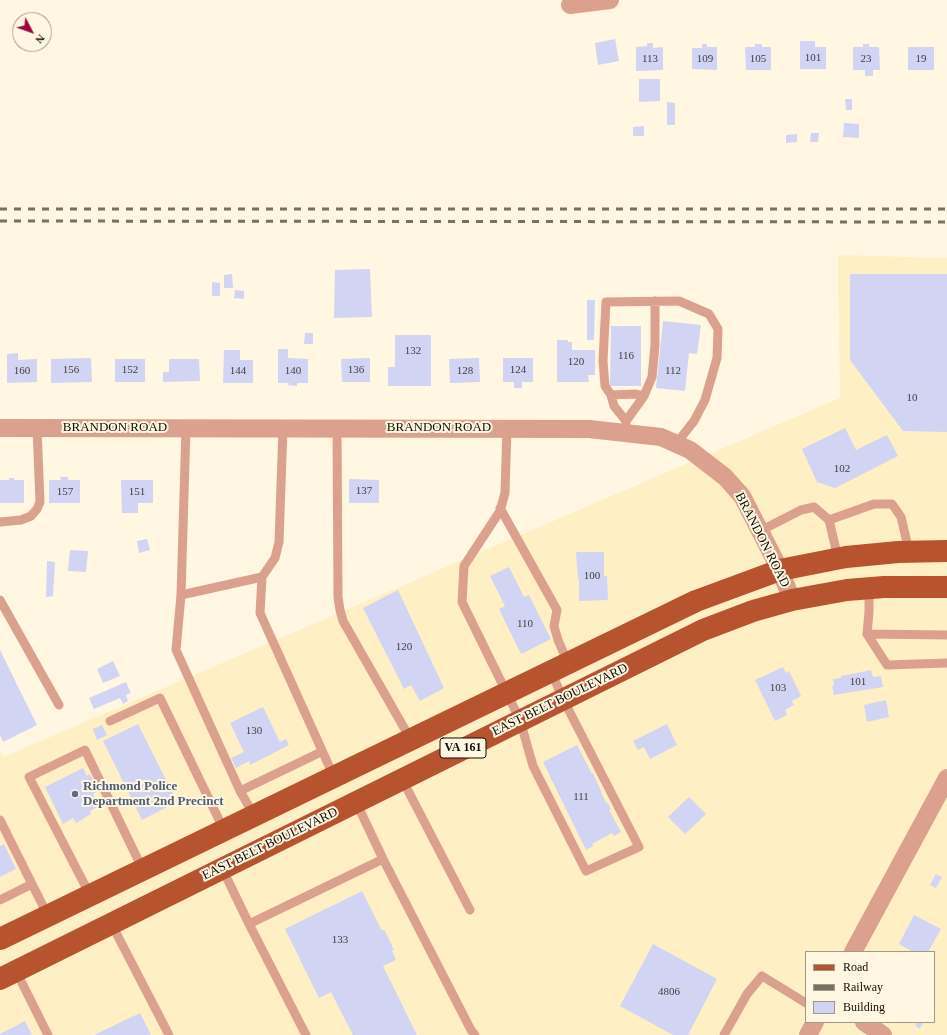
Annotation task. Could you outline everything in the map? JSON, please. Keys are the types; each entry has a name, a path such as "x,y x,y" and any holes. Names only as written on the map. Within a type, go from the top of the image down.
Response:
{"main road":[{"name":"VA 161","path":"0,939 696,601 780,570 838,558 909,551 947,550"},
{"name":"EAST BELT BOULEVARD","path":"8,975 703,630 753,611 792,600 847,590 927,586 947,587"}],"street":[{"path":"570,5 610,0"},
{"name":"BRANDON ROAD","path":"0,428 590,429 626,427 661,437 690,450 725,477 742,496 780,570 792,600"},
{"path":"854,951 947,778"},
{"path":"808,1035 814,1023"},
{"path":"865,1023 883,1035"}],"lane":[{"path":"626,427 644,396 652,376 655,345 655,301"},
{"path":"626,427 614,406 611,395 605,386 603,361 606,302 680,301 709,314 718,329 717,358 705,400 694,421 676,444"},
{"path":"611,395 635,394 644,396"},
{"path":"0,522 21,520 31,516 37,509 40,502 38,428"},
{"path":"186,428 182,595 176,650 240,791 254,815"},
{"path":"283,428 279,542 275,558 262,577 260,613 321,752 334,777"},
{"path":"337,428 338,597 340,610 343,621 411,740"},
{"path":"500,508 557,610 554,626 558,640 563,699 639,847 586,870 533,766 520,720 462,602 464,566 500,508 505,492 507,428"},
{"path":"829,520 874,504 892,504 901,517 909,551"},
{"path":"760,531 800,510 814,507 829,520 838,558"},
{"path":"182,595 262,577"},
{"path":"870,588 867,634 887,665 947,663"},
{"path":"0,600 60,705"},
{"path":"867,634 947,635"},
{"path":"110,721 160,698 224,830"},
{"path":"90,895 29,777 85,750 143,870"},
{"path":"240,791 321,752"},
{"path":"402,779 470,910"},
{"path":"356,802 383,859 471,1030 475,1035"},
{"path":"0,820 48,916"},
{"path":"249,924 383,859"},
{"path":"222,868 306,1035"},
{"path":"1,896 32,884"},
{"path":"111,923 169,1035"},
{"path":"8,975 48,1035"},
{"path":"724,1035 747,994 762,976 805,1001"}],"shaded area":[{"path":"838,255 947,258 947,1035 0,1035 0,751 3,757 840,398"}],"building":[{"path":"615,39 619,61 598,65 595,43"},
{"path":"800,41 815,41 815,47 826,47 826,69 800,69"},
{"path":"647,43 653,43 653,48 663,47 663,70 636,71 636,47 647,46"},
{"path":"702,44 707,44 707,47 717,47 717,70 692,69 692,48 702,48"},
{"path":"755,44 762,44 762,47 771,47 771,70 746,70 745,47 755,47"},
{"path":"863,44 869,44 869,47 879,47 880,70 873,70 873,76 865,76 865,70 853,70 853,47 863,47"},
{"path":"908,47 934,47 934,70 908,70"},
{"path":"639,79 660,79 660,101 639,102"},
{"path":"845,99 852,99 852,110 846,110"},
{"path":"667,102 675,103 675,125 667,125"},
{"path":"844,123 859,124 859,138 843,137"},
{"path":"644,126 644,136 633,136 633,127"},
{"path":"811,133 819,133 818,142 810,142"},
{"path":"797,134 797,142 786,143 786,135"},
{"path":"370,269 372,317 334,318 335,270"},
{"path":"232,274 233,288 224,288 224,275"},
{"path":"850,274 947,274 947,432 903,431 850,360"},
{"path":"212,282 220,283 220,296 212,296"},
{"path":"235,290 244,291 244,299 234,298"},
{"path":"587,300 595,300 594,340 587,340"},
{"path":"663,321 701,325 697,354 689,353 685,391 656,388"},
{"path":"611,326 641,326 641,386 610,386"},
{"path":"305,333 313,333 313,344 304,344"},
{"path":"395,335 431,335 431,386 388,386 388,367 395,367"},
{"path":"557,340 568,340 568,342 572,342 572,350 595,350 595,375 588,375 589,382 557,382"},
{"path":"278,349 288,349 288,358 308,359 308,383 297,383 297,386 288,385 289,383 278,383"},
{"path":"224,350 240,350 240,360 253,360 253,383 223,383"},
{"path":"18,353 18,360 37,359 37,382 7,383 7,354"},
{"path":"91,358 92,382 51,383 51,359"},
{"path":"370,358 370,382 342,382 341,359"},
{"path":"479,358 480,382 450,383 449,359"},
{"path":"503,358 533,358 533,382 522,382 522,388 514,388 514,382 503,382"},
{"path":"115,359 145,359 145,382 115,382"},
{"path":"169,359 199,359 200,381 163,382 163,372 169,372"},
{"path":"845,428 856,450 887,435 898,456 835,488 817,482 802,449"},
{"path":"60,477 68,477 68,480 80,480 80,503 49,503 49,480 61,480"},
{"path":"9,478 14,478 14,480 24,480 24,503 0,503 0,480 9,480"},
{"path":"349,479 379,480 379,503 349,503"},
{"path":"121,480 153,480 153,503 138,503 138,513 122,513"},
{"path":"147,539 150,550 139,553 137,541"},
{"path":"70,550 88,551 86,572 68,571"},
{"path":"576,552 604,552 604,576 607,576 608,600 579,601 579,579"},
{"path":"47,561 55,562 53,596 46,597"},
{"path":"509,567 524,597 529,595 551,639 521,654 499,609 505,606 490,576"},
{"path":"398,590 444,688 420,701 411,685 404,689 363,608"},
{"path":"0,650 37,725 3,742 0,735"},
{"path":"113,661 120,676 103,683 97,669"},
{"path":"783,667 786,673 789,671 801,696 792,701 794,705 785,710 787,715 775,721 755,680"},
{"path":"871,670 873,677 881,676 883,687 834,695 832,686 834,685 833,679"},
{"path":"126,682 131,693 126,695 128,701 123,704 120,698 94,709 89,698"},
{"path":"886,700 889,717 867,722 864,705"},
{"path":"263,707 280,742 286,739 289,745 250,765 249,761 236,768 231,758 244,752 230,723"},
{"path":"138,724 177,802 142,820 103,741"},
{"path":"667,724 677,745 650,759 644,747 638,750 633,741"},
{"path":"102,725 107,735 97,740 93,729"},
{"path":"577,745 592,774 593,773 606,803 608,803 611,809 609,810 621,832 614,836 612,833 592,844 593,846 586,850 543,762"},
{"path":"83,768 87,776 90,774 98,791 93,794 99,806 90,811 91,814 76,823 73,818 63,824 45,787"},
{"path":"689,797 706,814 685,834 668,817"},
{"path":"4,844 16,869 0,877 0,846"},
{"path":"936,874 942,877 936,888 930,885"},
{"path":"362,891 382,931 384,929 394,950 392,951 396,960 383,966 417,1035 353,1035 331,992 319,998 285,929"},
{"path":"914,915 941,929 929,951 911,951 899,944"},
{"path":"653,944 717,979 688,1035 673,1035 620,1006"},
{"path":"140,1013 151,1035 94,1035"},
{"path":"25,1021 32,1035 0,1035 0,1034"},
{"path":"916,1023 923,1024 919,1029 915,1025"}],"railway":[{"path":"0,209 947,209"},
{"path":"0,221 947,222"}],"place":[{"name":"Richmond Police Department 2nd Precinct","path":"75,794"}]}
